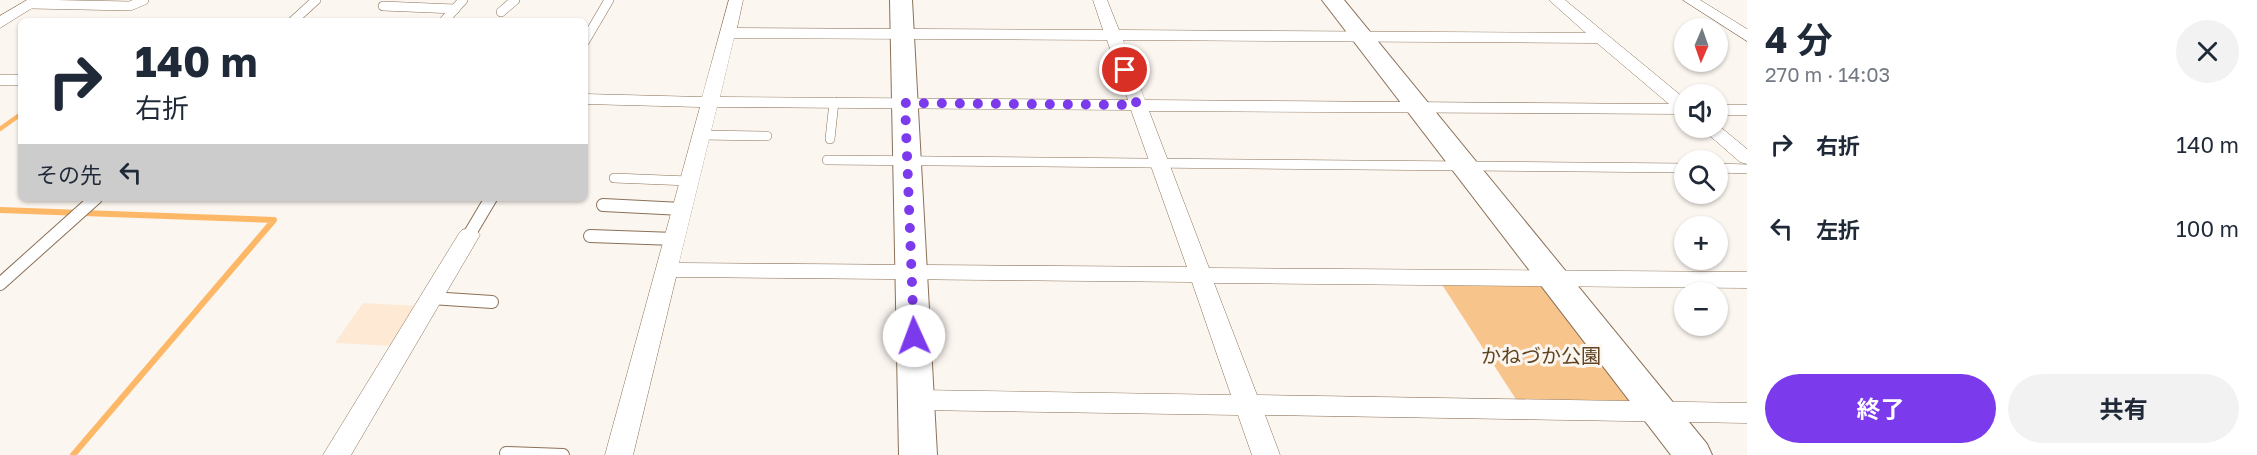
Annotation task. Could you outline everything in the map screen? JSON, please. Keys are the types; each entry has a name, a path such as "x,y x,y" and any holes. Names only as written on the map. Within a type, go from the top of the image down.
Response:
{"street":[{"path":"620,455 736,0"},
{"path":"901,0 918,455"},
{"path":"1100,0 1266,455"},
{"path":"1333,0 1693,455"},
{"path":"1556,0 1674,99"},
{"path":"1690,0 1747,36"},
{"path":"0,24 35,2"},
{"path":"0,24 18,26"},
{"path":"727,33 1602,38"},
{"path":"0,80 18,80"},
{"path":"588,99 1674,108"},
{"path":"1728,110 1747,110"},
{"path":"1722,138 1747,158"},
{"path":"337,455 469,235"},
{"path":"667,270 1747,280"},
{"path":"916,400 1747,413"}],"lane":[{"path":"35,2 130,6 144,0"},
{"path":"296,18 316,0"},
{"path":"447,18 463,0"},
{"path":"501,12 515,0"},
{"path":"588,35 609,0"},
{"path":"383,6 455,9"},
{"path":"830,139 834,102"},
{"path":"701,135 767,136"},
{"path":"827,160 1674,168"},
{"path":"1728,168 1747,169"},
{"path":"614,178 689,181"},
{"path":"0,284 93,201"},
{"path":"469,235 489,201"},
{"path":"603,205 682,209"},
{"path":"590,236 675,238"},
{"path":"431,298 492,302"},
{"path":"506,453 563,455"}],"shaded area":[{"path":"363,303 419,306 395,346 335,343"}],"green space":[{"name":"かねづか公園","path":"1441,283 1536,285 1550,291 1631,396 1626,403 1517,401"}],"waterway":[{"path":"0,129 18,116"},
{"path":"0,210 274,220 73,455"}],"route":[{"path":"914,336 905,103 1137,105 1125,70"}]}
